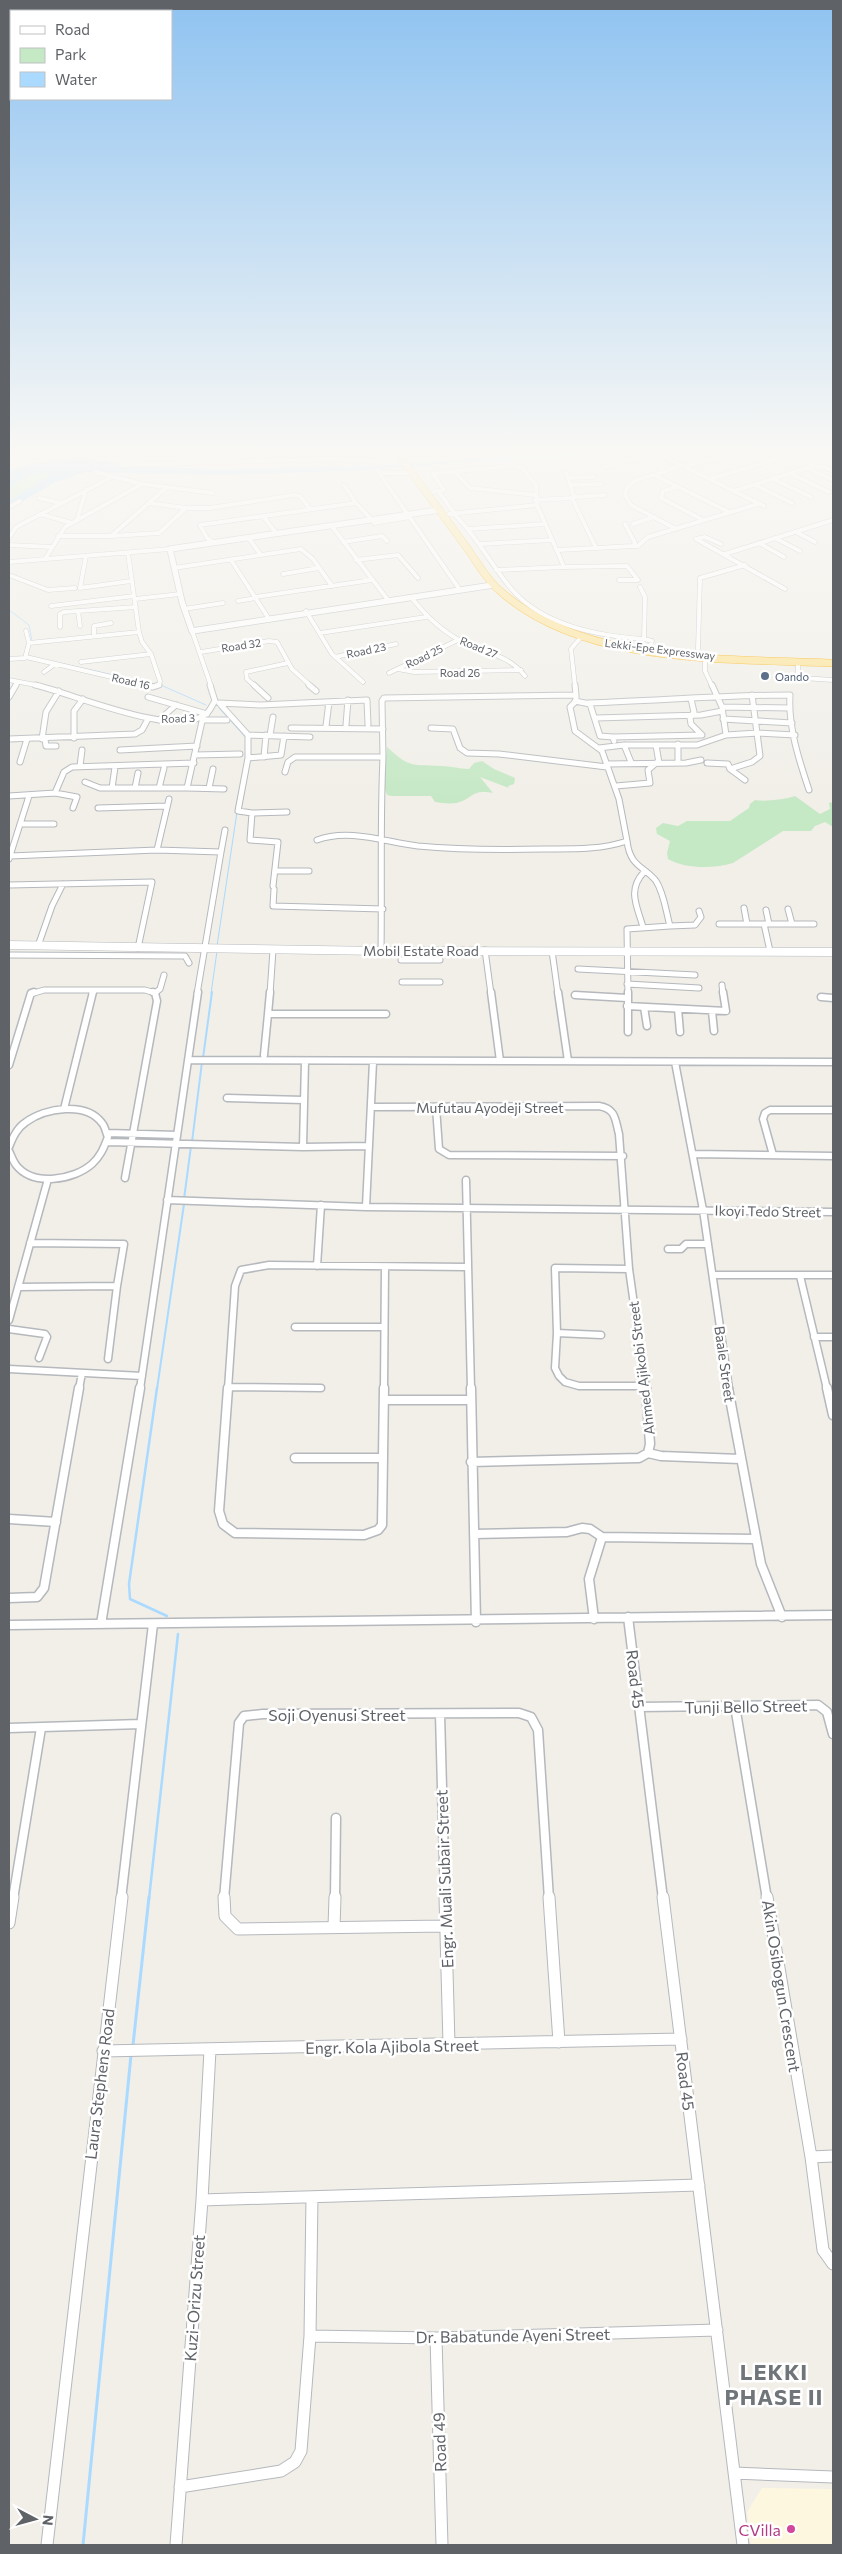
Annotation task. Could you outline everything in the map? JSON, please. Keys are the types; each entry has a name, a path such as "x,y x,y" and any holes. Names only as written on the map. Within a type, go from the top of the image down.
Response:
{"highway":[{"name":"Lekki-Epe Expressway","path":"479,566 505,599 525,613 552,627 581,637 705,655 833,663"},
{"name":"Lekki-Epe Expressway","path":"489,566 503,587 529,609 576,631 619,641 647,642 661,648 833,658"}],"street":[{"path":"84,566 80,588 130,581"},
{"name":"Road 16","path":"26,657 153,687 159,685 160,681 151,654 142,642 139,632 129,566"},
{"path":"187,566 174,568 184,609 201,652 217,702 248,735 248,758 238,811 252,813 287,812"},
{"path":"235,566 268,618"},
{"path":"361,566 388,600"},
{"path":"408,566 418,578"},
{"path":"443,566 459,589"},
{"path":"494,566 522,600 555,619 593,632 647,642 645,597 640,587"},
{"path":"496,570 615,566"},
{"path":"618,580 638,580 627,566"},
{"path":"698,649 700,578 741,566"},
{"path":"747,566 785,589"},
{"path":"283,574 319,568 332,586"},
{"path":"9,575 48,590 75,588"},
{"path":"238,601 372,580"},
{"path":"192,630 492,584"},
{"path":"388,600 459,589"},
{"path":"51,606 180,594"},
{"name":"Road 27","path":"411,597 426,617 458,640 515,662 525,676"},
{"path":"184,609 223,603"},
{"path":"60,627 62,613 136,607"},
{"path":"78,611 80,626"},
{"path":"306,612 335,657 363,682"},
{"path":"320,633 426,617"},
{"path":"94,636 94,626 111,623"},
{"path":"9,659 26,657 28,643 26,631"},
{"path":"28,643 139,632"},
{"path":"581,637 570,649 576,698 570,707 575,731 593,746 599,748 624,745 704,744 726,735 758,733 795,735"},
{"name":"Road 25","path":"389,673 458,640"},
{"name":"Road 32","path":"201,652 274,641 279,645 288,663 316,691"},
{"name":"Road 23","path":"335,657 396,644"},
{"path":"81,662 151,654"},
{"path":"705,655 705,671 722,709 726,735"},
{"path":"798,661 798,678"},
{"path":"268,698 247,679 246,672 252,668 288,663"},
{"path":"44,672 55,664"},
{"name":"Road 26","path":"398,669 414,672 521,670"},
{"path":"787,677 833,680"},
{"name":"Road 3","path":"9,680 59,691 159,720 204,717 217,702"},
{"path":"9,697 18,682"},
{"path":"56,746 46,746 44,739 46,712 59,691"},
{"path":"730,769 752,762 760,756 752,695"},
{"path":"381,951 383,909 380,802 384,729 382,701 388,698 576,698 588,703 691,699 717,696 790,695 788,708 799,760 809,790"},
{"path":"148,697 176,705 204,717 227,720"},
{"path":"74,738 74,712 77,704 83,699"},
{"path":"588,703 596,718 600,736 702,735 691,724 691,715 694,712 691,699"},
{"path":"217,702 251,705 348,700 369,701 368,726"},
{"path":"346,725 348,700"},
{"path":"326,726 329,702"},
{"path":"159,720 176,705"},
{"path":"596,718 691,715 722,709 754,707 788,708"},
{"path":"187,788 204,717"},
{"path":"264,757 273,717"},
{"path":"9,739 74,738 135,734 142,730 148,718"},
{"path":"723,719 792,722"},
{"path":"291,728 384,729"},
{"path":"431,728 452,729 460,748 467,753 498,754 607,765 631,762 657,763 702,760"},
{"path":"248,735 310,737"},
{"path":"248,758 281,755 284,736"},
{"path":"613,737 615,746"},
{"path":"20,762 27,739"},
{"path":"678,744 678,762"},
{"path":"624,745 631,762"},
{"path":"656,745 657,763"},
{"path":"120,750 197,746"},
{"path":"599,748 616,786 627,841 634,860 644,872 655,880 660,889 670,926"},
{"path":"80,766 82,750"},
{"path":"195,755 240,754"},
{"path":"285,772 288,762 295,757 383,757"},
{"path":"55,793 67,768 194,763"},
{"path":"616,786 650,782 648,770 657,763"},
{"path":"707,764 728,764 730,769 745,780"},
{"path":"112,788 115,767"},
{"path":"159,788 164,768"},
{"path":"210,788 213,769"},
{"path":"135,788 138,773"},
{"path":"85,782 98,788 224,789"},
{"path":"9,796 55,793 77,797 73,808"},
{"path":"29,796 9,858 158,850 221,852"},
{"path":"158,850 169,799"},
{"path":"98,808 167,806"},
{"path":"252,813 250,840 278,842 272,904 276,906 383,909"},
{"path":"20,824 54,824"},
{"path":"101,1624 142,1376 177,1135 209,948 225,830"},
{"path":"317,840 322,837 342,835 411,846 480,850 600,848 627,841"},
{"path":"275,871 309,871"},
{"path":"643,927 632,889 634,881 644,872"},
{"path":"9,885 152,882 138,948"},
{"path":"38,946 52,906 63,884"},
{"path":"744,908 747,924"},
{"path":"788,909 792,924"},
{"path":"766,910 770,951"},
{"path":"628,1032 628,929 695,925 700,919 699,911"},
{"path":"719,924 814,924"},
{"name":"Mobil Estate Road","path":"9,944 273,950 833,952"},
{"path":"264,1055 273,950"},
{"path":"485,950 500,1061"},
{"path":"552,951 568,1061"},
{"path":"9,955 184,956 189,963"},
{"path":"401,960 440,960"},
{"path":"578,969 695,975"},
{"path":"155,993 160,989 164,975"},
{"path":"402,982 440,982"},
{"path":"627,984 699,988"},
{"path":"628,1006 712,1011 727,1009 722,985"},
{"path":"9,1065 31,994 44,990 145,990 155,993"},
{"path":"64,1109 93,991"},
{"path":"125,1178 157,1002 155,993"},
{"path":"575,995 627,998"},
{"path":"820,998 833,998"},
{"path":"644,1007 647,1026"},
{"path":"678,1009 680,1032"},
{"path":"712,1011 714,1031"},
{"path":"268,1014 386,1014"},
{"path":"189,1060 833,1062"},
{"path":"303,1147 304,1061"},
{"path":"366,1207 373,1062"},
{"name":"Baale Street","path":"675,1062 703,1210 722,1353 757,1558 764,1582 782,1617"},
{"path":"227,1098 304,1100"},
{"path":"436,1107 440,1149 445,1154 622,1156"},
{"name":"Mufutau Ayodeji Street","path":"371,1108 609,1108"},
{"name":"Ahmed Ajikobi Street","path":"471,1462 639,1458 648,1453 650,1444 646,1386 629,1269 623,1209 622,1156 614,1113 609,1108"},
{"path":"64,1109 91,1114 100,1120 108,1133 108,1142 101,1156 92,1166 64,1177 48,1179 32,1176 20,1170 11,1161 9,1149 11,1138 19,1127 31,1118 47,1112 64,1109"},
{"path":"773,1155 763,1119 765,1113 770,1110 833,1110"},
{"path":"108,1133 176,1144 303,1147 369,1146"},
{"path":"108,1142 132,1138 177,1135"},
{"path":"693,1154 833,1156"},
{"path":"9,1320 48,1179"},
{"path":"466,1180 465,1208 476,1622"},
{"name":"Ikoyi Tedo Street","path":"167,1200 366,1207 833,1212"},
{"path":"317,1266 321,1205"},
{"path":"30,1243 124,1244 108,1359"},
{"path":"668,1249 681,1249 686,1244 708,1244"},
{"path":"385,1267 382,1525 378,1530 364,1535 235,1533 226,1528 220,1521 220,1516 235,1286 241,1270 254,1266 468,1267"},
{"path":"629,1269 555,1268 555,1368 565,1382 579,1386 646,1386"},
{"path":"713,1275 833,1275"},
{"path":"800,1276 833,1414"},
{"path":"18,1287 117,1286"},
{"path":"295,1327 384,1327"},
{"path":"9,1329 45,1334 47,1337 39,1358"},
{"path":"556,1334 601,1335"},
{"path":"814,1337 833,1337"},
{"path":"9,1368 142,1376"},
{"path":"9,1598 37,1597 44,1588 82,1373"},
{"path":"228,1387 321,1388"},
{"path":"384,1400 470,1400"},
{"path":"648,1453 661,1456 740,1459"},
{"path":"295,1458 382,1458"},
{"path":"9,1520 56,1522"},
{"path":"474,1534 567,1532 582,1528 590,1529 602,1537 755,1539"},
{"path":"594,1618 591,1607 589,1579 602,1537"},
{"path":"9,1625 476,1622 594,1618 833,1616"},
{"name":"Road 45","path":"628,1618 743,2545"},
{"name":"Laura Stephens Road","path":"47,2545 153,1624"},
{"name":"Tunji Bello Street","path":"640,1707 818,1705 827,1712 833,1734"},
{"name":"Akin Osibogun Crescent","path":"735,1706 811,2157 823,2250 833,2264"},
{"name":"Soji Oyenusi Street","path":"445,1926 238,1929 228,1922 223,1915 239,1723 244,1716 263,1714 519,1713 531,1718 538,1730 559,2042"},
{"name":"Engr. Muali Subair Street","path":"440,1714 449,2044"},
{"path":"9,1728 141,1724"},
{"path":"9,1923 41,1728"},
{"path":"334,1928 336,1818"},
{"name":"Engr. Kola Ajibola Street","path":"103,2051 141,2052 681,2039"},
{"name":"Kuzi-Orizu Street","path":"176,2545 202,2200 210,2050"},
{"path":"811,2157 833,2156"},
{"path":"202,2200 699,2185"},
{"path":"180,2487 281,2470 295,2462 301,2451 304,2436 310,2336 312,2197"},
{"name":"Dr. Babatunde Ayeni Street","path":"310,2336 436,2338 717,2330"},
{"name":"Road 49","path":"436,2338 442,2545"},
{"path":"734,2473 833,2477"}],"shaded area":[{"name":"CVilla","path":"762,2488 833,2489 833,2545 751,2545 747,2512"}],"green space":[{"path":"387,747 401,759 417,765 469,769 474,763 482,761 494,769 515,778 514,784 508,786 509,788 480,777 493,793 476,793 462,801 453,803 435,802 431,796 387,795 384,785"},
{"path":"795,796 820,814 830,809 829,803 833,802 833,827 825,822 815,826 811,831 783,831 733,863 708,867 683,865 668,859 667,853 670,841 657,834 656,828 663,823 678,826 687,821 730,821 749,808 750,804 755,800 775,800"}],"waterway":[{"path":"9,610 29,625 32,641"},
{"path":"55,662 155,684"},
{"path":"163,686 206,705"},
{"path":"219,708 246,738"},
{"path":"217,946 237,812"},
{"path":"211,994 217,951"},
{"path":"203,1058 212,992"},
{"path":"192,1142 202,1062"},
{"path":"184,1199 191,1146"},
{"path":"157,1389 184,1204"},
{"path":"157,1388 129,1584 130,1599 167,1616"},
{"path":"149,1899 178,1634"},
{"path":"133,2045 149,1897"},
{"path":"83,2545 131,2055"}],"place":[{"name":"Oando","path":"765,676"},
{"name":"CVilla","path":"791,2529"}],"district":[{"name":"LEKKI PHASE II","path":"774,2384"}]}
